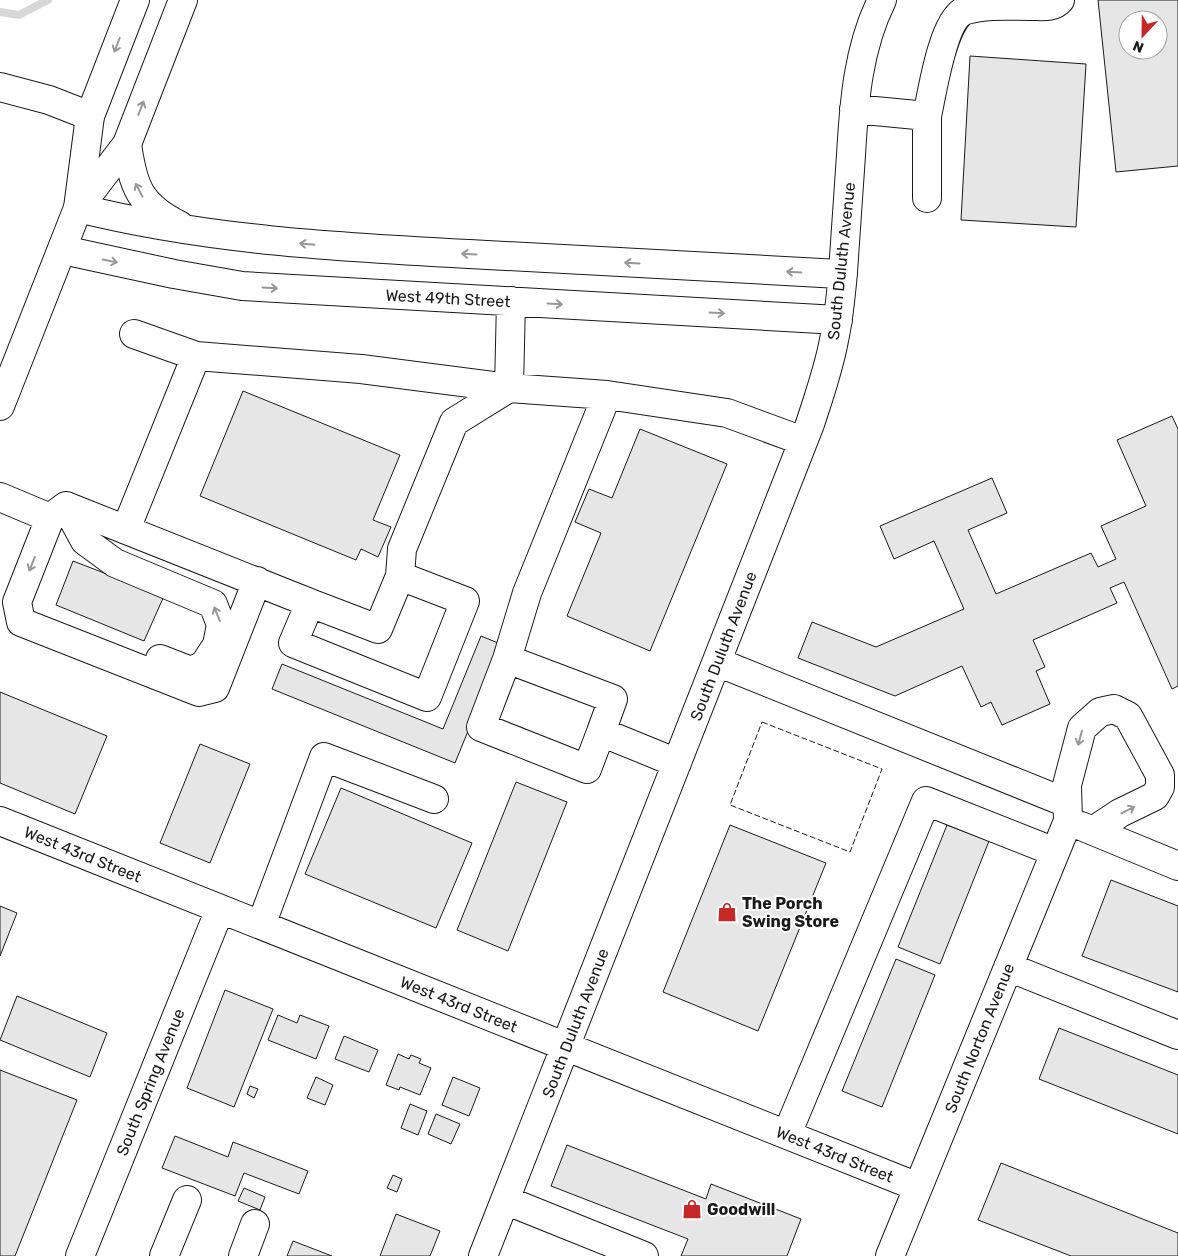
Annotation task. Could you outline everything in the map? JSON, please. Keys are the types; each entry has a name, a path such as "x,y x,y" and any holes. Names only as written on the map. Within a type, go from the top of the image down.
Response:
{"street":[{"path":"0,406 78,208 90,116 135,0"},
{"path":"78,208 127,144 183,0"},
{"path":"927,198 927,116 939,58 954,19 964,11 993,6 1050,6 1060,0"},
{"name":"South Duluth Avenue","path":"483,1256 803,442 823,382 838,320 843,274 854,109 865,43 878,7"},
{"path":"0,87 49,100 90,116"},
{"path":"854,109 927,116"},
{"path":"127,144 131,173 139,192 151,208 189,230"},
{"path":"78,208 150,224 276,241 364,248 843,274"},
{"name":"West 49th Street","path":"62,250 174,274 242,286 838,320"},
{"path":"508,388 511,301"},
{"path":"134,334 196,356 361,369 508,388 607,394 727,413 803,442"},
{"path":"126,529 196,356"},
{"path":"0,497 126,529 378,629 400,576 402,549 454,422 508,388"},
{"path":"507,659 613,699 587,768 481,728 507,659 527,593 607,394"},
{"path":"17,602 191,671 204,665 217,645 221,624 213,604 115,563 85,541 58,512"},
{"path":"58,512 17,602 21,622 199,692 215,688 257,581"},
{"path":"310,602 293,643 428,697 465,601 400,576"},
{"path":"716,662 1068,812 1093,831 1178,866"},
{"name":"South Norton Avenue","path":"890,1256 1055,852 1068,812 1067,786 1082,728 1100,712 1114,709 1128,716 1160,775 1160,787 1156,796 1120,813 1093,831"},
{"path":"601,732 677,763"},
{"path":"261,925 324,757 434,799"},
{"path":"786,1134 926,801 1055,852"},
{"name":"West 43rd Street","path":"0,821 918,1187"},
{"name":"South Spring Avenue","path":"81,1256 220,909"},
{"path":"1008,967 1178,1035"},
{"path":"164,1256 187,1200"},
{"path":"505,1200 644,1256"},
{"path":"243,1256 255,1224"}],"building":[{"path":"1098,0 1178,0 1178,166 1116,172"},
{"path":"970,56 1086,64 1076,227 961,220"},
{"path":"243,391 400,455 373,520 391,527 378,557 361,549 356,560 200,496"},
{"path":"1172,416 1178,429 1178,686 1172,689 1124,582 1110,588 1117,603 1033,640 1045,667 1036,671 1050,704 1002,725 991,702 981,707 962,666 895,696 798,658 812,622 876,647 964,609 934,541 894,559 880,526 992,478 1007,513 968,530 996,594 1091,553 1098,567 1116,559 1101,526 1146,506 1117,440"},
{"path":"640,429 727,464 650,651 567,616 601,533 575,522 589,489 612,498"},
{"path":"73,561 164,596 144,641 56,605"},
{"path":"481,636 503,645 455,763 272,689 282,664 443,729"},
{"path":"0,692 107,736 75,814 0,783"},
{"path":"200,744 250,764 210,863 160,843"},
{"path":"516,782 567,802 508,951 457,930"},
{"path":"341,788 472,843 436,928 305,874"},
{"path":"730,825 826,863 758,1031 663,992"},
{"path":"947,825 989,841 940,964 898,947"},
{"path":"1111,880 1178,906 1178,992 1082,956"},
{"path":"0,906 17,913 0,956"},
{"path":"896,959 935,975 882,1107 842,1091"},
{"path":"225,990 273,1009 234,1107 187,1088"},
{"path":"17,996 107,1033 90,1077 0,1040"},
{"path":"278,1015 297,1023 300,1015 329,1026 316,1059 268,1040"},
{"path":"1059,1028 1178,1075 1178,1134 1039,1079"},
{"path":"344,1036 378,1050 369,1072 335,1059"},
{"path":"398,1054 409,1059 411,1055 421,1059 419,1063 431,1068 420,1095 400,1087 399,1090 386,1085"},
{"path":"0,1070 77,1100 15,1256 0,1256"},
{"path":"316,1077 333,1085 325,1105 307,1098"},
{"path":"453,1077 480,1088 469,1116 442,1105"},
{"path":"250,1086 258,1089 254,1098 247,1094"},
{"path":"410,1104 427,1111 418,1135 401,1128"},
{"path":"436,1114 460,1124 451,1144 428,1134"},
{"path":"175,1136 228,1157 233,1142 308,1171 299,1194 244,1173 235,1196 162,1168"},
{"name":"Goodwill","path":"567,1145 706,1199 711,1184 801,1219 787,1256 681,1256 688,1239 551,1186"},
{"path":"1001,1163 1178,1233 1178,1256 1071,1256 978,1220"},
{"path":"393,1175 402,1179 397,1192 387,1188"},
{"path":"244,1188 265,1197 260,1210 238,1201"},
{"path":"396,1214 440,1231 430,1256 380,1256"},
{"path":"293,1241 332,1256 287,1256"}],"waterway":[{"path":"0,12 19,15 48,0"}],"fence":[{"path":"762,722 882,769 850,852 730,805 762,722"}],"place":[{"name":"The Porch Swing Store","path":"727,912"},
{"name":"Goodwill","path":"692,1209"}]}
